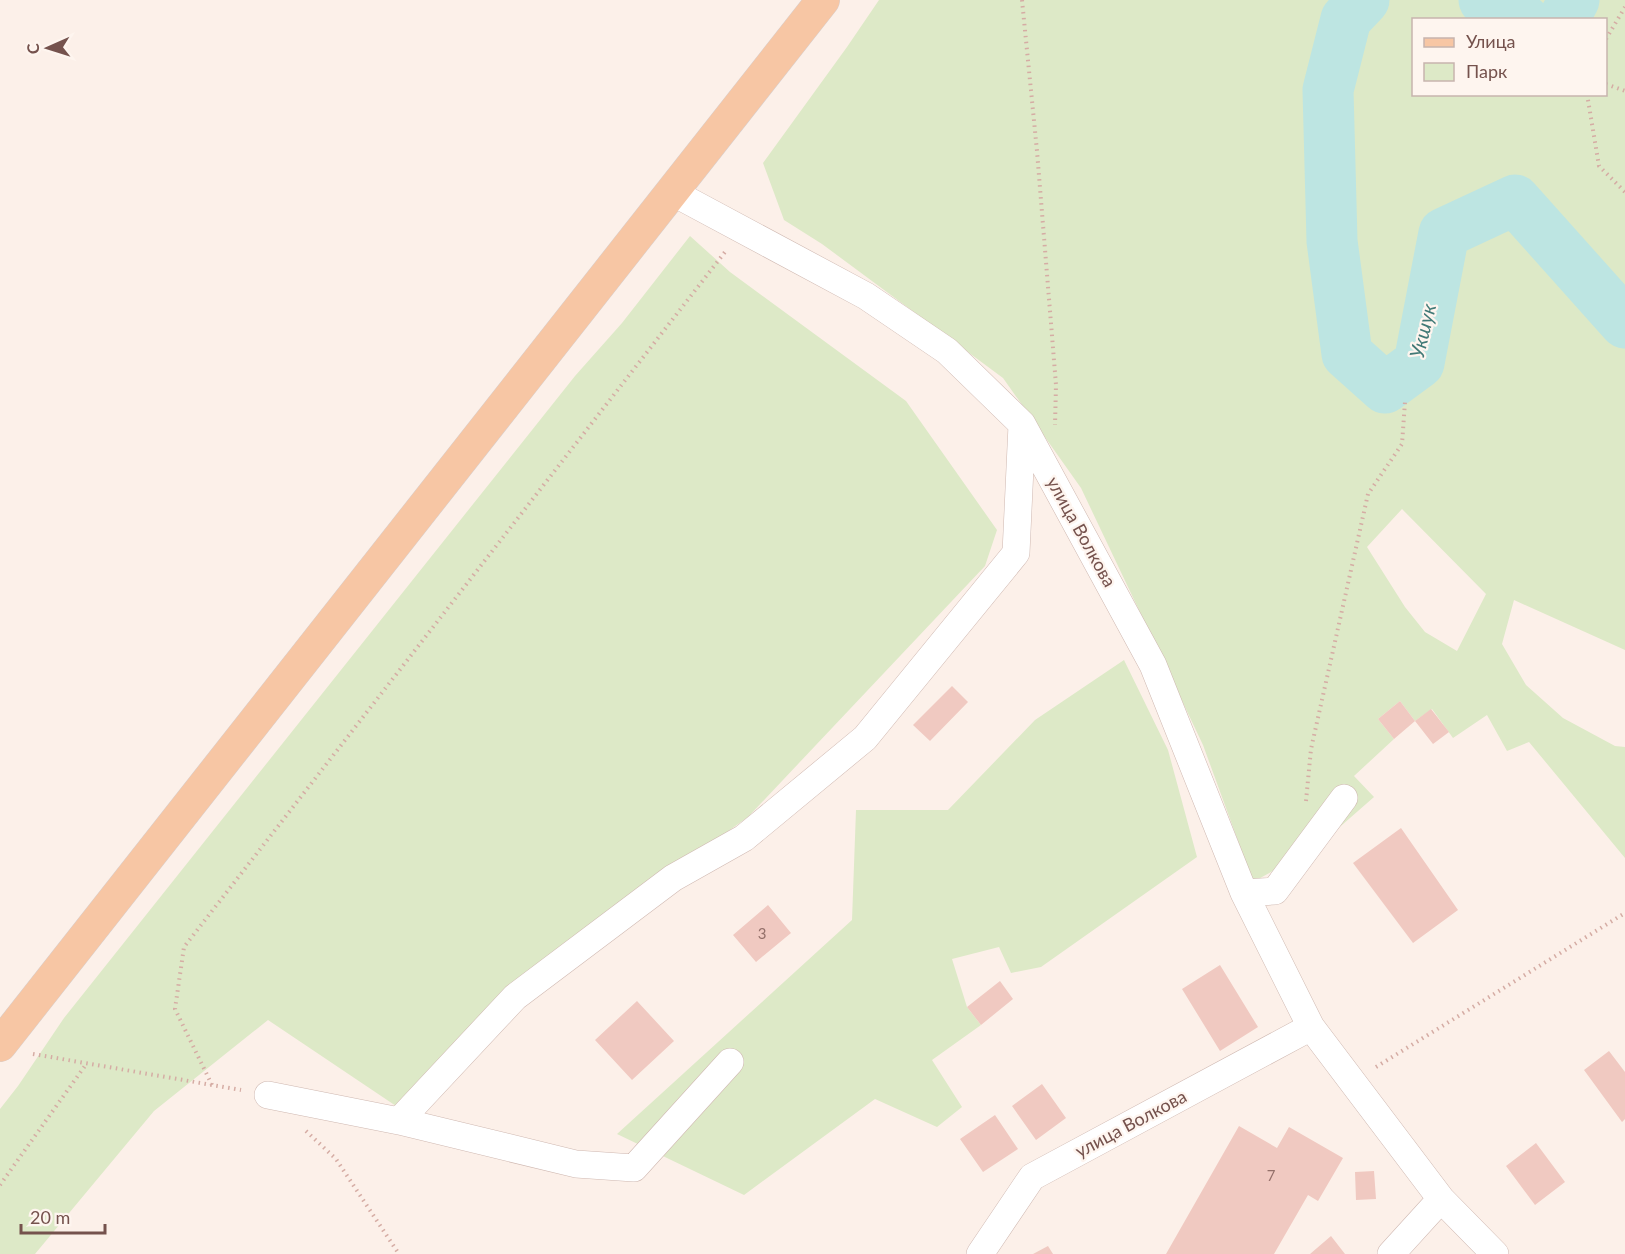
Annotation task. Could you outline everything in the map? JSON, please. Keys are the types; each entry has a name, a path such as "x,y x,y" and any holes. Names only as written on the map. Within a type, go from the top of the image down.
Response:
{"main road":[{"path":"0,1045 823,0"}],"street":[{"name":"улица Волкова","path":"672,192 866,296 947,351 1022,424 1153,665 1244,893 1311,1027 1441,1198 1496,1254"},
{"path":"399,1121 514,997 673,878 744,838 865,738 1016,553 1022,424"},
{"path":"1244,893 1275,891 1344,798"},
{"name":"улица Волкова","path":"980,1254 1032,1177 1311,1027"},
{"path":"268,1095 399,1121 576,1164 634,1168 730,1062"},
{"path":"1391,1254 1441,1198"}],"path":[{"path":"1022,0 1056,385 1054,432"},
{"path":"1607,36 1625,7"},
{"path":"1607,85 1625,91"},
{"path":"1587,96 1599,166 1625,192"},
{"path":"212,1085 175,1009 184,946 742,230"},
{"path":"1305,808 1311,749 1368,494 1402,444 1406,402"},
{"path":"1352,1082 1625,913"},
{"path":"33,1054 268,1095"},
{"path":"0,1185 87,1063"},
{"path":"302,1127 336,1159 399,1254"}],"green space":[{"path":"879,0 1625,0 1625,650 1514,600 1502,644 1526,685 1563,718 1615,746 1625,747 1625,858 1529,742 1507,751 1487,715 1453,738 1432,709 1415,721 1400,701 1378,719 1394,739 1354,776 1374,797 1318,846 1253,882 1203,745 1081,488 1003,378 822,244 784,220 763,163","holes":["1402,509 1486,594 1457,651 1425,632 1405,607 1367,547"]},
{"path":"690,236 730,272 906,401 997,530 985,566 748,817 537,967 399,1108 268,1020 154,1111 35,1254 0,1254 0,1109 64,1018 575,376 622,323"},
{"path":"1124,660 1168,750 1197,857 1041,967 1011,973 999,947 952,959 967,1007 981,1025 932,1060 962,1107 937,1127 875,1099 744,1195 617,1134 852,920 856,810 948,810 1035,720"}],"building":[{"path":"952,686 968,702 930,741 913,725"},
{"path":"1400,701 1415,721 1394,739 1378,719"},
{"path":"1431,709 1449,732 1433,744 1415,721"},
{"path":"1401,828 1458,910 1413,943 1353,863"},
{"path":"768,905 791,933 756,962 733,935"},
{"path":"1220,965 1258,1027 1220,1051 1182,989"},
{"path":"1000,981 1013,999 981,1025 967,1007"},
{"path":"637,1001 674,1041 632,1080 595,1040"},
{"path":"1609,1051 1625,1072 1625,1119 1622,1122 1584,1070"},
{"path":"1042,1084 1066,1118 1036,1140 1012,1106"},
{"path":"995,1115 1018,1149 983,1172 960,1139"},
{"path":"1239,1126 1277,1148 1289,1127 1343,1158 1318,1201 1308,1195 1274,1254 1166,1254"},
{"path":"1536,1143 1565,1182 1535,1205 1506,1166"},
{"path":"1374,1171 1376,1199 1356,1200 1355,1172"},
{"path":"1331,1236 1345,1254 1310,1254"},
{"path":"1048,1246 1053,1254 1033,1254"}],"waterway":[{"name":"Укшук","path":"1364,0 1346,19 1328,90 1332,241 1347,354 1385,388 1419,363 1444,233 1515,200 1625,323"},
{"name":"Укшук","path":"1484,0 1520,18"},
{"name":"Укшук","path":"1564,18 1574,0"}]}
